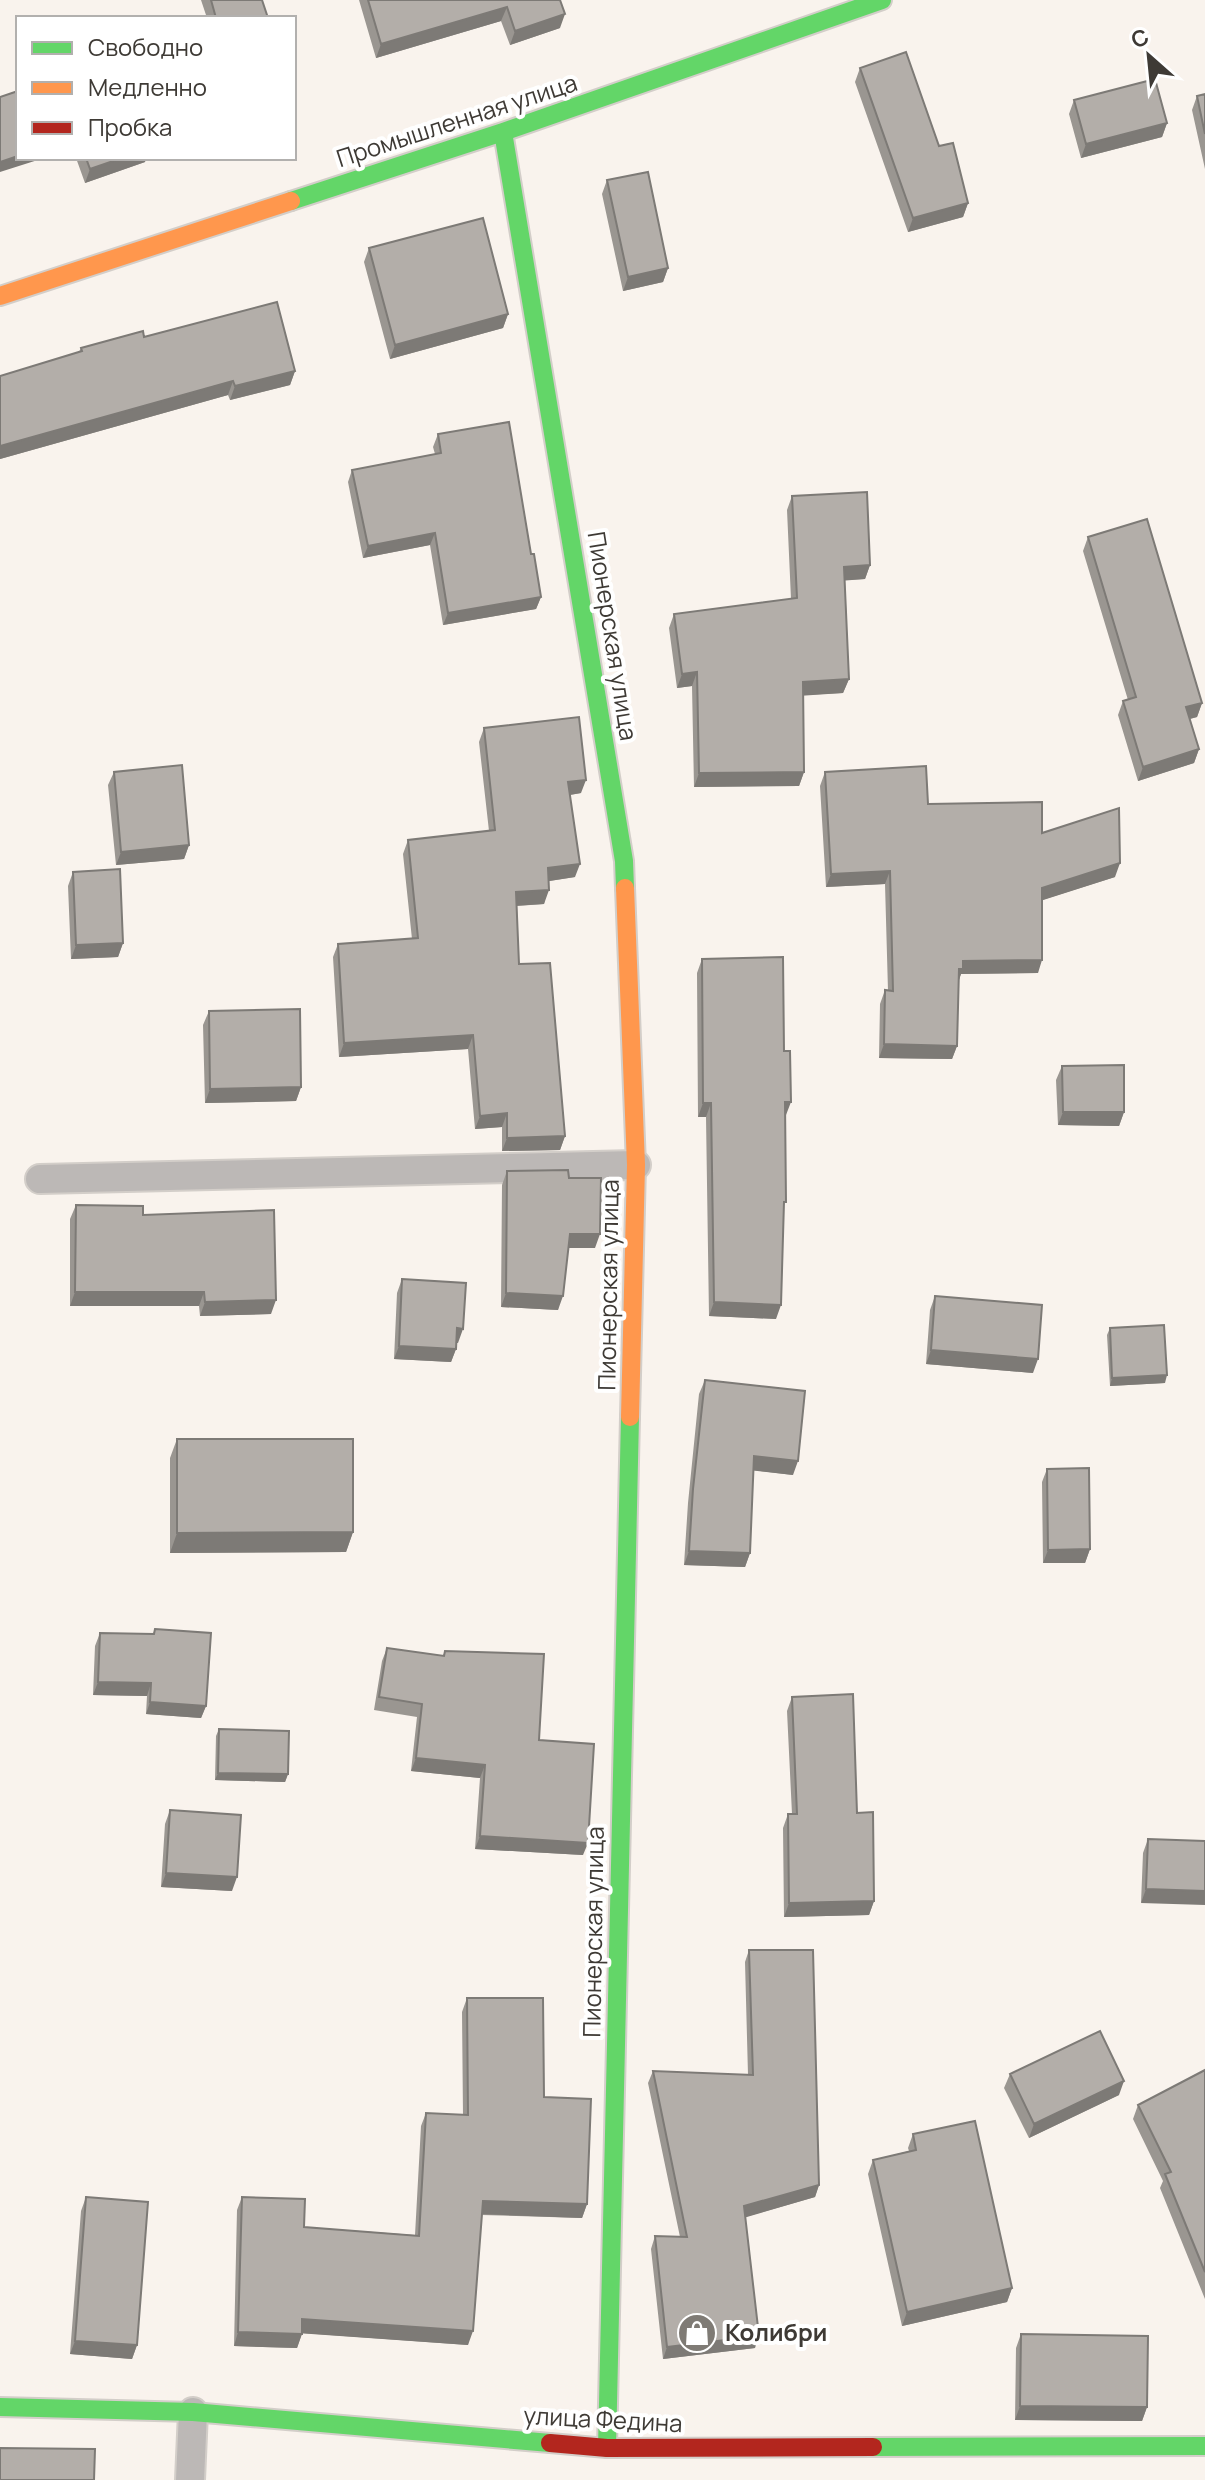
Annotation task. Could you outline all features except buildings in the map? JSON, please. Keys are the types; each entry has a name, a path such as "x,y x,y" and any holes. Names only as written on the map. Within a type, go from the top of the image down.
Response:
{"street":[{"name":"Промышленная улица","path":"0,296 503,132 882,0"},
{"name":"Пионерская улица","path":"503,132 624,861 636,1165 607,2448"},
{"name":"улица Федина","path":"0,2407 193,2412 607,2448 1205,2446"}],"lane":[{"path":"40,1179 636,1165"},
{"path":"190,2480 193,2412"}],"traffic: fast":[{"path":"291,201 503,132 882,0"},
{"path":"503,132 624,861 625,888"},
{"path":"607,2448 630,1417"},
{"path":"0,2407 193,2412 550,2443"},
{"path":"873,2447 1205,2446"}],"traffic: slow":[{"path":"0,296 291,201"},
{"path":"625,888 636,1165 630,1417"}],"traffic: jam":[{"path":"550,2443 607,2448 873,2447"}],"place":[{"name":"Колибри","path":"697,2333"}]}
